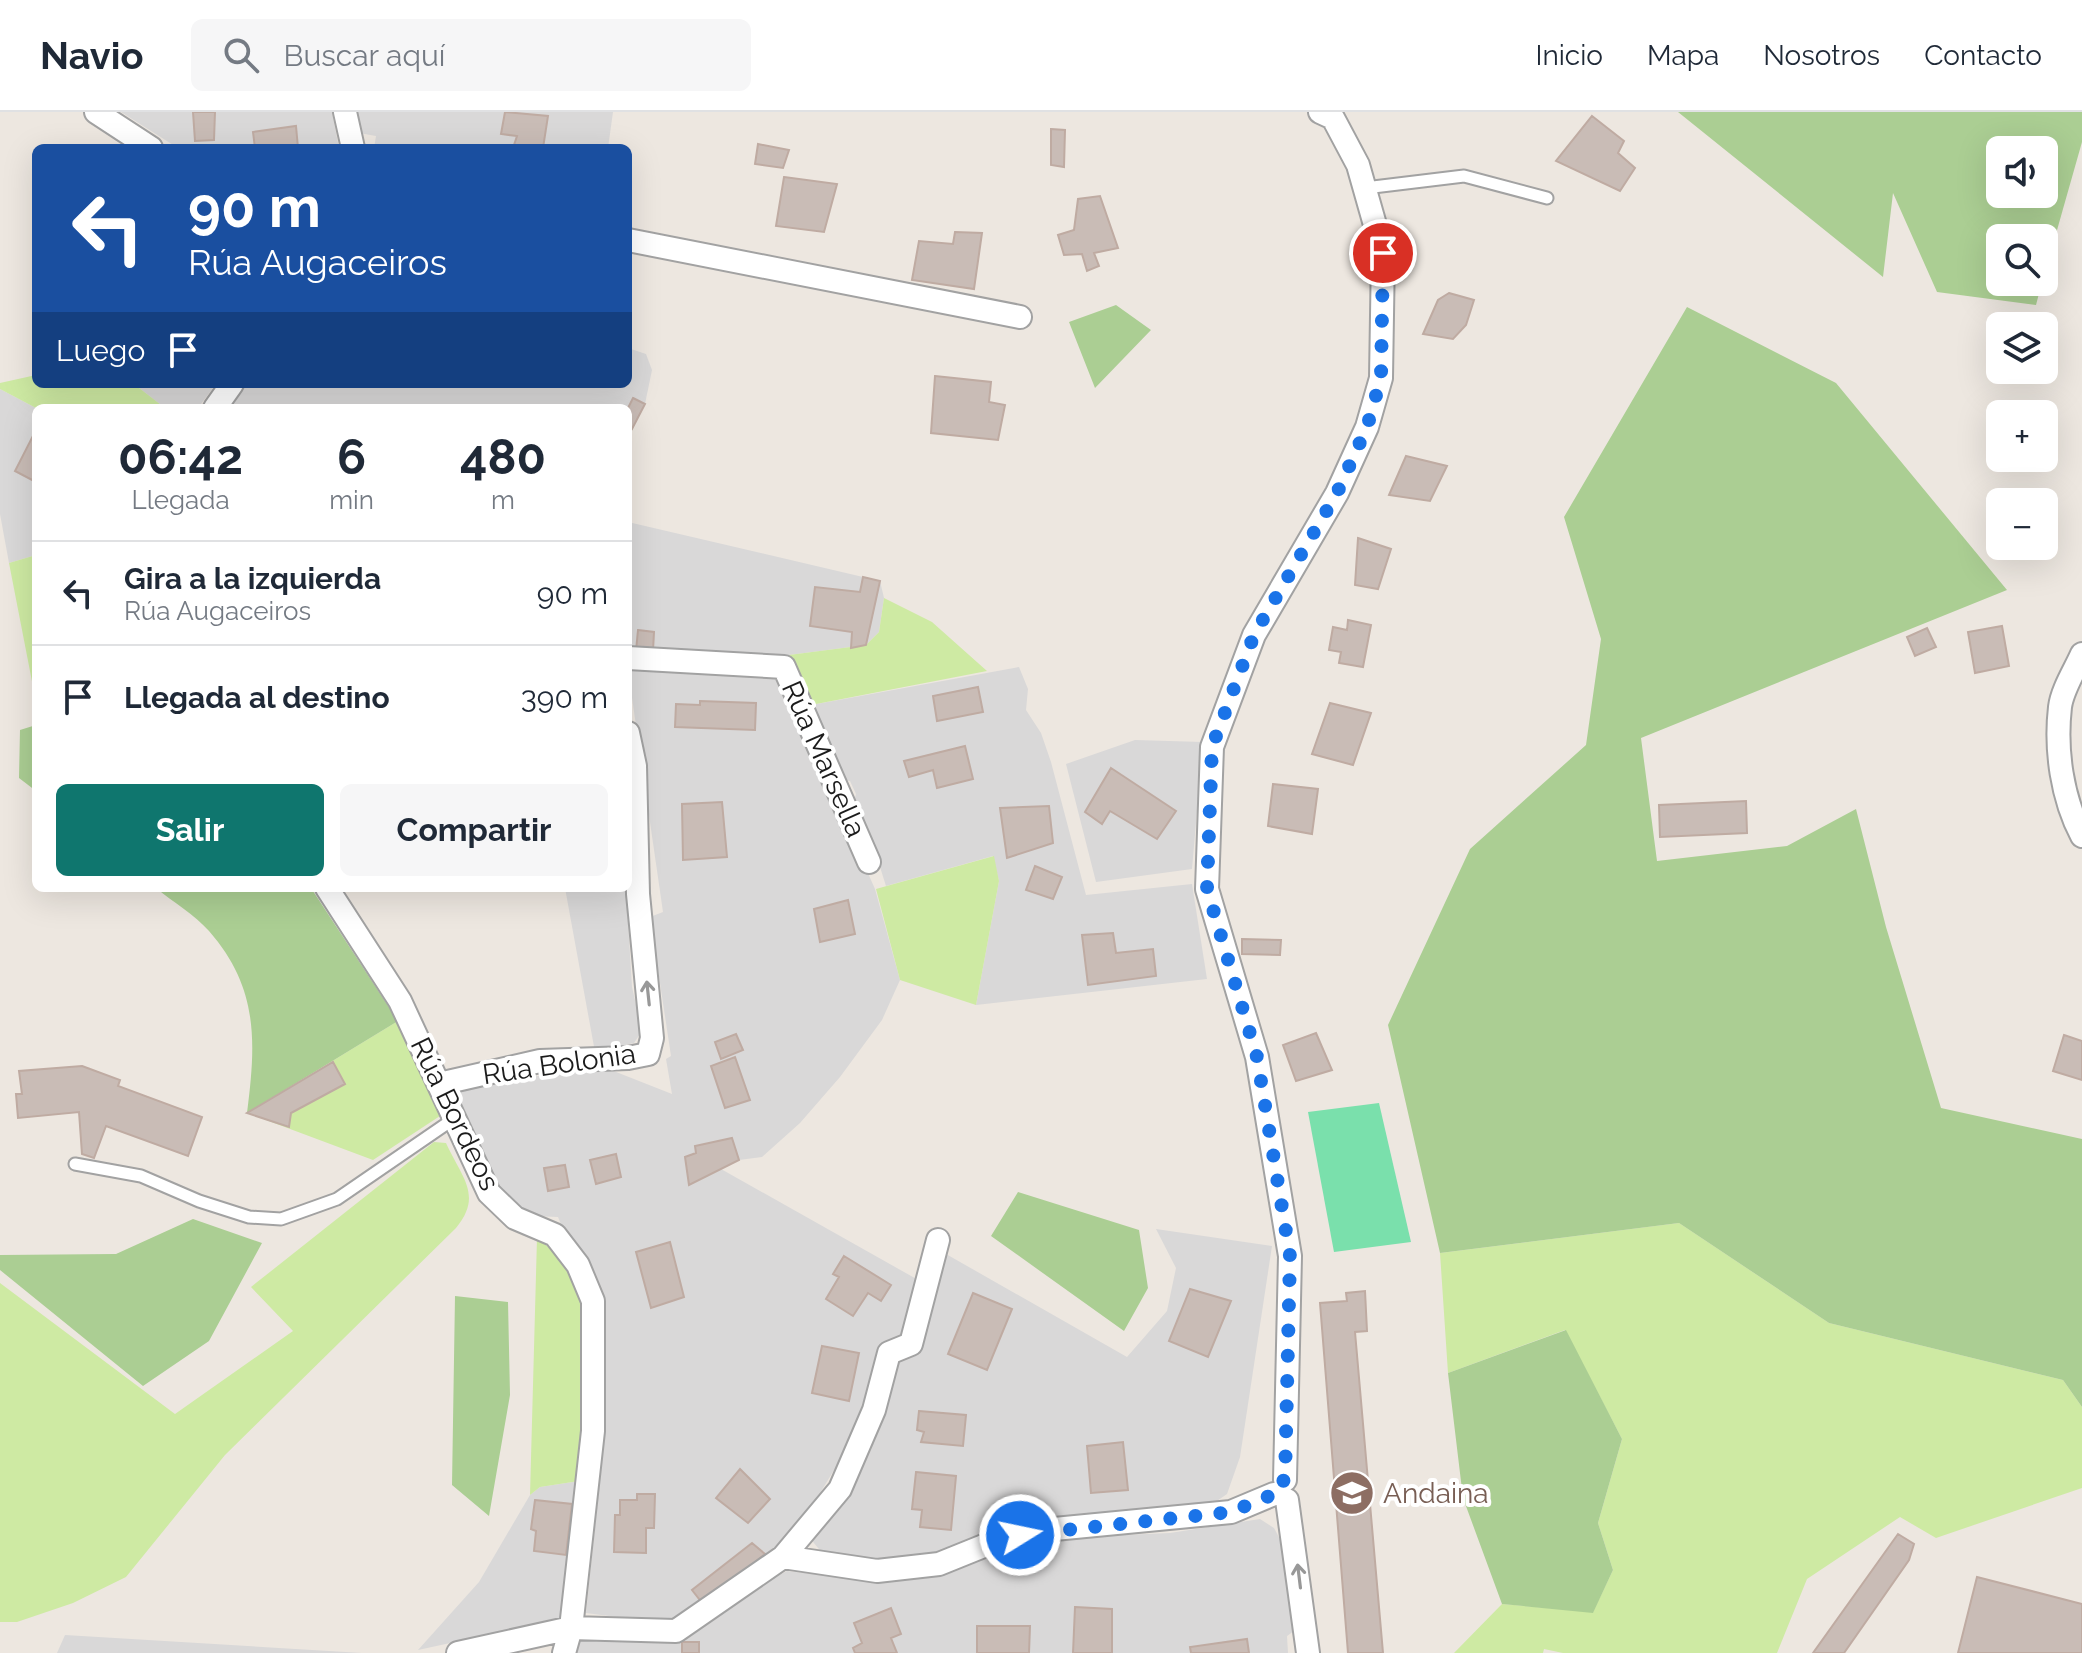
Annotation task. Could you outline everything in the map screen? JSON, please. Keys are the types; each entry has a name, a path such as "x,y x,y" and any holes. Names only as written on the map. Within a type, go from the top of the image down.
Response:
{"street":[{"path":"96,112 145,144"},
{"path":"345,112 352,144"},
{"path":"1308,1653 1282,1491 1290,1256 1257,1057 1207,889 1212,747 1254,635 1337,493 1367,427 1381,378 1383,253 1358,165 1333,118 1320,112"},
{"path":"632,241 1020,317"},
{"path":"2082,654 2060,704 2060,763 2066,798 2082,836"},
{"name":"Rúa Marsella","path":"632,658 784,667 869,862"},
{"name":"Rúa Bolonia","path":"439,1084 540,1061 628,1058 648,1054 652,1038 638,894 635,766 632,752"},
{"name":"Rúa Bordeos","path":"330,892 400,1001 489,1193 515,1218 555,1235 578,1265 593,1301 593,1431 571,1628 564,1653"},
{"path":"458,1653 571,1628 676,1631 783,1557 840,1489 874,1410 889,1353 911,1344 938,1240"},
{"path":"783,1557 877,1571 939,1564 996,1541 1044,1530 1231,1512 1282,1491"}],"lane":[{"path":"1365,188 1464,176 1547,198"},
{"path":"75,1164 141,1176 199,1201 249,1217 281,1219 337,1199 455,1118"}],"shaded area":[{"path":"121,112 332,112 338,144 172,144"},
{"path":"357,112 613,112 609,144 375,144 376,136 359,133"},
{"path":"632,349 646,354 652,370 645,404 632,430 632,404 230,404 241,388 632,388"},
{"path":"139,388 213,388 201,404 160,404"},
{"path":"0,389 32,406 32,556 9,563 0,514"},
{"path":"632,523 880,581 884,598 879,632 866,645 789,655 632,650"},
{"path":"1019,667 1028,689 1026,710 1041,733 1051,762 1086,895 1192,884 1207,979 976,1005 999,881 993,856 886,886 869,832 854,802 856,794 850,781 843,780 811,705"},
{"path":"632,670 781,678 875,889 900,980 882,1020 840,1077 800,1123 762,1157 739,1160 721,1169 920,1281 902,1337 882,1350 845,1452 806,1516 776,1546 703,1604 663,1623 586,1613 599,1489 606,1304 581,1250 565,1234 558,1217 533,1216 501,1195 453,1092 469,1084 606,1068 672,1094 666,1059 671,1056 650,917 663,912 632,698"},
{"path":"1135,740 1203,742 1192,869 1096,882 1066,764"},
{"path":"566,892 626,892 632,987 642,1031 634,1043 595,1052"},
{"path":"1156,1229 1272,1246 1240,1457 1227,1494 1214,1503 1048,1518 1001,1529 935,1556 887,1564 823,1554 809,1537 858,1476 871,1450 899,1358 920,1354 946,1254 1127,1357 1167,1311 1176,1268"},
{"path":"579,1481 568,1588 561,1619 418,1650 479,1582 530,1495 540,1487"},
{"path":"1260,1519 1274,1528 1282,1543 1294,1631 1287,1636 1288,1653 574,1653 576,1644 585,1637 682,1642 758,1586 787,1571 881,1582 939,1572 994,1550 1052,1538 1170,1533"},
{"path":"65,1635 362,1653 57,1653"}],"green space":[{"path":"1678,112 2082,112 2082,142 2058,227 2058,224 1986,224 1986,296 2038,296 2036,305 1937,292 1893,193 1883,277"},
{"path":"1116,305 1151,330 1095,388 1069,322"},
{"path":"1687,307 1836,383 2007,590 1641,738 1657,861 1787,846 1856,809 1886,927 1941,1108 2082,1139 2082,1407 2063,1380 1829,1323 1679,1223 1440,1253 1388,1025 1470,849 1586,745 1601,639 1564,517"},
{"path":"32,376 32,388 139,388 160,404 32,406 0,389 0,383"},
{"path":"32,556 32,681 9,563"},
{"path":"884,598 932,622 987,671 811,705 789,655 866,645 879,632"},
{"path":"32,726 32,788 19,778 20,730"},
{"path":"994,856 999,881 976,1005 900,980 876,889"},
{"path":"161,892 314,892 398,1021 247,1113 252,1040 245,995 225,952 191,914"},
{"path":"398,1021 440,1116 373,1160 247,1113"},
{"path":"1379,1103 1411,1242 1334,1252 1308,1112"},
{"path":"434,1142 446,1143 467,1186 468,1206 456,1228 225,1455 126,1577 73,1603 17,1622 0,1622 0,1283 175,1414 293,1331 251,1287"},
{"path":"1018,1192 1139,1230 1148,1288 1124,1331 991,1236"},
{"path":"193,1219 262,1243 209,1341 143,1386 0,1270 0,1255 116,1254"},
{"path":"1679,1223 1829,1323 2063,1380 2082,1407 2082,1488 1936,1538 1900,1517 1807,1579 1777,1653 1563,1653 1544,1649 1543,1653 1454,1653 1502,1604 1593,1612 1613,1570 1598,1523 1622,1439 1565,1330 1448,1373 1440,1253"},
{"path":"537,1238 557,1254 584,1301 579,1481 540,1487 530,1495"},
{"path":"455,1296 508,1302 510,1395 489,1516 452,1485"},
{"path":"1566,1330 1622,1439 1598,1523 1613,1570 1593,1613 1502,1604 1463,1498 1448,1373"}],"building":[{"path":"193,112 215,112 214,140 195,141"},
{"path":"505,112 548,116 544,144 514,144 517,136 501,134"},
{"path":"1592,116 1624,141 1618,153 1635,168 1620,191 1556,161"},
{"path":"296,126 298,144 254,144 253,132"},
{"path":"1051,129 1065,130 1064,167 1051,165"},
{"path":"758,144 789,150 783,168 755,164"},
{"path":"784,177 837,184 824,232 776,226"},
{"path":"1100,196 1118,248 1094,253 1099,266 1087,271 1082,254 1064,255 1058,235 1074,230 1078,199"},
{"path":"955,232 982,233 974,289 912,280 919,241 953,244"},
{"path":"1449,293 1474,300 1466,325 1453,339 1423,334 1438,300"},
{"path":"935,376 991,382 989,402 1005,405 998,440 931,433"},
{"path":"633,398 645,404 632,429 632,404"},
{"path":"32,438 32,480 15,471"},
{"path":"1406,456 1447,466 1430,501 1389,495"},
{"path":"1358,538 1391,549 1378,589 1355,585"},
{"path":"863,577 880,581 866,645 851,648 852,632 810,626 815,587 860,592"},
{"path":"1348,620 1371,625 1363,667 1339,663 1341,652 1329,650 1333,627 1347,630"},
{"path":"2002,626 2009,666 1975,673 1968,632"},
{"path":"1927,628 1936,647 1915,656 1907,637"},
{"path":"638,630 654,632 653,651 636,651"},
{"path":"978,687 983,712 937,721 933,696"},
{"path":"700,701 756,703 755,730 675,727 676,704 700,705"},
{"path":"1330,703 1371,713 1353,765 1312,754"},
{"path":"965,746 973,779 937,788 933,770 909,777 904,761"},
{"path":"1111,768 1176,811 1157,839 1110,811 1102,824 1085,812"},
{"path":"1273,784 1318,789 1312,834 1268,826"},
{"path":"1746,801 1747,833 1660,837 1659,805"},
{"path":"722,802 727,857 683,860 682,804"},
{"path":"1049,806 1053,843 1007,858 1000,808"},
{"path":"1035,866 1062,877 1053,899 1026,890"},
{"path":"848,900 855,934 820,942 814,909"},
{"path":"1113,933 1116,953 1153,949 1156,976 1088,985 1082,935"},
{"path":"1242,939 1281,940 1280,955 1242,954"},
{"path":"1316,1033 1332,1070 1296,1081 1283,1045"},
{"path":"736,1034 743,1050 721,1059 715,1042"},
{"path":"2064,1035 2082,1041 2082,1080 2053,1071"},
{"path":"735,1057 750,1100 725,1108 711,1066"},
{"path":"333,1062 345,1084 291,1113 289,1127 247,1113"},
{"path":"82,1066 120,1080 118,1086 202,1117 188,1156 106,1126 94,1158 82,1154 79,1112 18,1118 16,1094 22,1094 19,1071"},
{"path":"732,1138 739,1160 689,1185 685,1157 696,1153 695,1146"},
{"path":"616,1154 621,1177 596,1184 590,1160"},
{"path":"565,1165 569,1187 548,1191 544,1168"},
{"path":"670,1242 684,1297 651,1308 636,1252"},
{"path":"844,1256 891,1285 881,1301 868,1293 853,1316 826,1299 839,1277 833,1274"},
{"path":"1190,1289 1231,1301 1208,1357 1169,1341"},
{"name":"Andaina","path":"1365,1291 1367,1331 1355,1332 1383,1653 1348,1653 1320,1303 1347,1301 1346,1293"},
{"path":"973,1293 1012,1309 987,1370 948,1354"},
{"path":"822,1346 859,1353 849,1401 812,1393"},
{"path":"919,1411 966,1415 963,1446 921,1442 924,1432 917,1430"},
{"path":"1123,1442 1128,1490 1091,1493 1087,1446"},
{"path":"740,1469 770,1499 748,1523 716,1498"},
{"path":"916,1472 956,1476 951,1530 920,1527 922,1510 912,1509"},
{"path":"637,1494 655,1494 654,1528 646,1528 646,1553 614,1552 615,1515 620,1515 620,1500 637,1500"},
{"path":"535,1500 572,1504 566,1555 534,1551 536,1531 531,1529"},
{"path":"1898,1534 1914,1544 1909,1560 1844,1653 1813,1653"},
{"path":"752,1543 765,1554 703,1604 692,1590"},
{"path":"1977,1577 2082,1604 2082,1653 1958,1653"},
{"path":"1075,1607 1112,1609 1112,1653 1073,1653"},
{"path":"891,1608 901,1634 891,1638 897,1653 855,1653 853,1648 862,1643 854,1623"},
{"path":"977,1626 1030,1626 1029,1653 977,1653"},
{"path":"1247,1639 1249,1653 1191,1653 1190,1647"},
{"path":"682,1642 699,1642 699,1653 682,1653"}],"place":[{"name":"Andaina","path":"1352,1493"}],"route":[{"path":"1020,1535 1231,1512 1274,1494 1276,1484 1285,1480 1289,1421 1290,1256 1257,1057 1207,889 1212,747 1254,635 1337,493 1367,427 1381,378 1383,253"}]}
